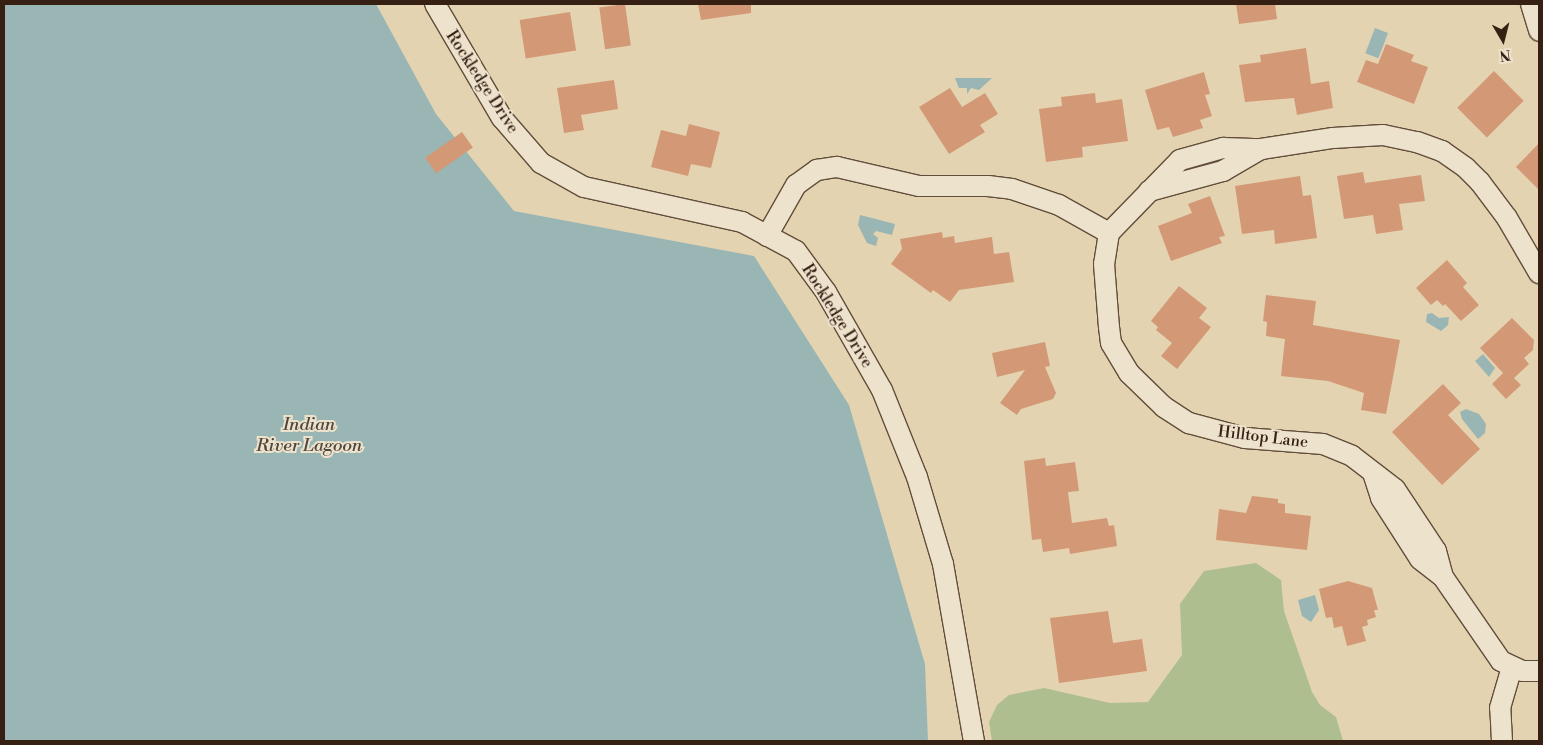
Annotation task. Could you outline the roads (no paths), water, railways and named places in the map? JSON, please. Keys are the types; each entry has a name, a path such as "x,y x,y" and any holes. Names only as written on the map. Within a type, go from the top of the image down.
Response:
{"street":[{"name":"Rockledge Drive","path":"435,4 502,118 541,163 584,187 742,222 796,251 826,292 882,390 918,477 943,564 974,741"},
{"path":"1531,4 1539,31"},
{"path":"767,236 796,184 817,170 837,167 918,186 1012,189 1058,205 1110,233 1180,160 1223,148 1262,149 1333,138 1384,135 1417,142 1442,151 1480,182 1507,218 1539,273"},
{"name":"Hilltop Lane","path":"1110,233 1104,264 1111,343 1129,373 1164,407 1189,423 1213,432 1244,438 1324,444 1352,456 1373,473 1381,498 1420,559 1443,577 1487,645 1501,661 1522,671 1539,671"},
{"path":"1502,741 1500,708 1512,666"}],"water":[{"name":"Indian River Lagoon","path":"4,4 376,4 436,114 514,211 754,256 849,405 925,664 928,741 4,741"},
{"path":"1375,28 1388,33 1378,58 1365,53"},
{"path":"955,78 992,78 979,90 971,88 967,94 967,88 959,88"},
{"path":"860,215 895,224 892,235 876,231 873,234 878,238 876,246 867,243 858,225"},
{"path":"1432,313 1439,318 1449,317 1448,325 1441,331 1426,322 1427,314"},
{"path":"1483,354 1495,368 1489,377 1475,361"},
{"path":"1466,409 1479,414 1486,424 1485,433 1478,439 1462,419 1460,412"},
{"path":"1315,595 1319,610 1311,622 1302,616 1298,600"}]}
